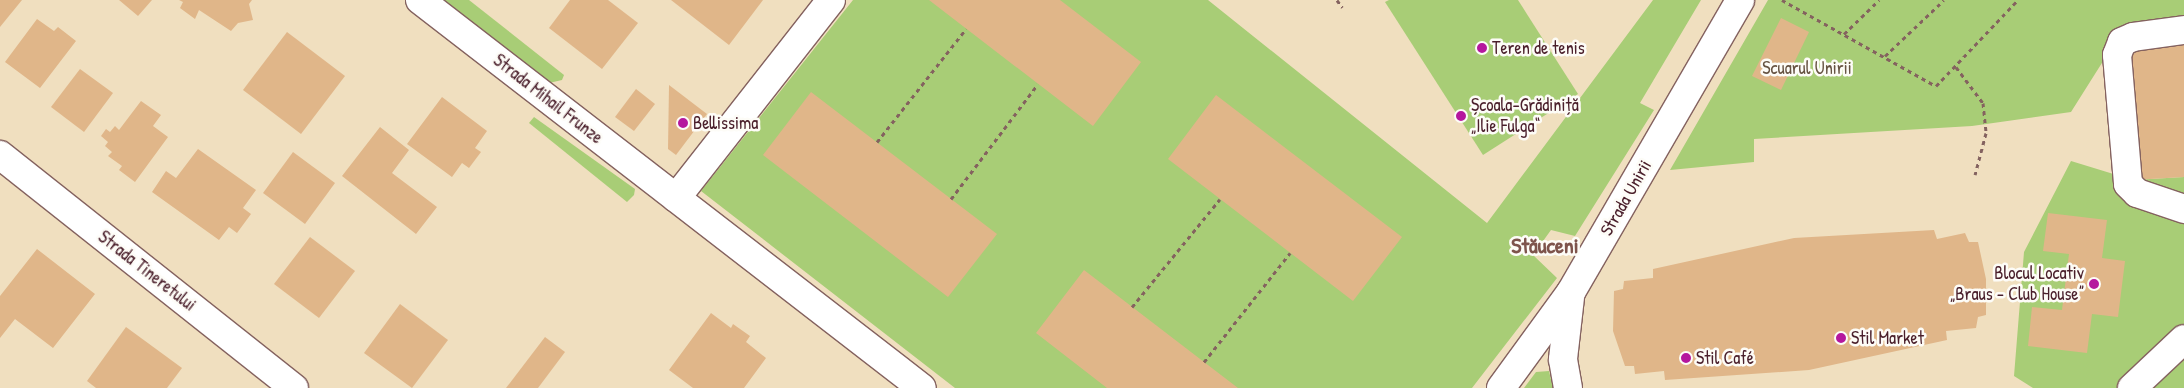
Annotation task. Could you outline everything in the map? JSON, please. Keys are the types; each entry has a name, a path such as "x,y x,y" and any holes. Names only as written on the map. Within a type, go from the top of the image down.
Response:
{"street":[{"name":"Strada Mihail Frunze","path":"420,0 922,388"},
{"path":"676,198 831,0"},
{"name":"Strada Unirii","path":"1501,388 1571,292 1740,0"},
{"path":"2184,30 2133,37 2122,42 2117,56 2128,184 2137,193 2184,209"},
{"name":"Strada Tineretului","path":"0,155 294,388"},
{"path":"1568,388 1564,359 1565,322 1571,292"},
{"path":"2132,388 2184,339"}],"path":[{"path":"1337,0 1342,7"},
{"path":"1782,0 1936,86 2018,0"},
{"path":"1844,34 1879,0"},
{"path":"1885,56 1944,0"},
{"path":"877,142 966,28"},
{"path":"1956,67 1983,103 1986,133 1975,176"},
{"path":"951,198 1038,84"},
{"path":"1132,307 1220,199"},
{"path":"1204,362 1290,253"}],"green space":[{"path":"443,0 469,0 564,75 562,80 549,83"},
{"path":"853,0 1208,0 1487,223 1653,0 1701,0 1640,103 1654,110 1575,236 1551,230 1533,255 1557,278 1472,388 955,388 701,191"},
{"name":"Teren de tenis","path":"1389,0 1518,0 1578,94 1483,155 1385,2"},
{"name":"Scuarul Unirii","path":"1768,0 2184,0 2184,21 2124,28 2071,112 1972,126 1754,139 1754,162 1670,170"},
{"path":"534,117 635,189 634,195 627,202 529,123"},
{"path":"2071,161 2133,180 2184,177 2184,388 2033,388 2014,376 2024,252"},
{"path":"1549,371 1553,388 1524,388 1536,372"}],"building":[{"path":"0,0 22,0 0,27"},
{"path":"119,0 152,0 138,16"},
{"path":"179,0 252,0 249,4 253,20 238,23 231,31 199,10 195,19 180,8 183,2"},
{"path":"570,0 608,0 638,23 602,69 549,28"},
{"path":"671,0 763,0 729,45"},
{"path":"929,0 1060,0 1141,62 1093,126"},
{"path":"1781,18 1809,32 1781,90 1752,76"},
{"path":"37,19 54,31 58,27 76,41 40,88 5,62"},
{"path":"287,32 345,76 301,134 243,90"},
{"path":"2184,44 2184,177 2133,180 2124,49"},
{"path":"80,69 113,93 84,132 51,107"},
{"path":"669,85 707,114 676,155 668,149"},
{"path":"636,89 655,104 634,131 615,117"},
{"path":"811,92 997,234 948,297 763,155"},
{"path":"1216,95 1402,237 1353,301 1168,159"},
{"path":"442,97 487,131 475,148 481,152 469,168 462,163 452,177 407,144"},
{"path":"141,101 161,115 153,126 168,137 135,182 119,170 122,166 108,156 112,152 105,146 108,142 101,136 106,129 110,132 115,126 119,130"},
{"path":"380,127 409,150 392,173 437,207 416,234 342,176"},
{"path":"198,149 256,190 243,208 251,214 237,233 229,227 219,240 152,192 166,171 176,178"},
{"path":"293,152 335,183 305,224 263,193"},
{"name":"Blocul Locativ „Braus - Club House”","path":"2048,213 2107,220 2102,258 2125,261 2118,317 2092,314 2087,353 2028,346 2032,307 2062,310 2069,254 2043,251"},
{"path":"1934,230 1937,239 1965,233 1969,242 1978,242 1986,279 1986,315 1978,317 1976,328 1946,331 1947,340 1809,370 1665,380 1664,371 1635,374 1634,366 1625,366 1613,331 1614,291 1623,289 1624,281 1653,278 1653,269 1794,238"},
{"path":"310,237 355,271 319,318 274,284"},
{"path":"37,249 95,294 53,348 15,319 0,338 0,296"},
{"path":"1084,270 1238,388 1107,388 1036,333"},
{"path":"400,304 448,340 412,388 364,353"},
{"path":"711,313 731,328 733,324 750,336 746,342 766,358 744,388 693,388 669,370"},
{"path":"126,327 182,368 167,388 96,388 87,381"},
{"path":"545,337 565,352 538,388 506,388"}],"place":[{"name":"Teren de tenis","path":"1482,48"},
{"name":"Școala-Grădiniță „Ilie Fulga“","path":"1461,116"},
{"name":"Bellissima","path":"683,123"},
{"name":"Blocul Locativ „Braus - Club House”","path":"2094,284"},
{"name":"Stil Market","path":"1841,338"},
{"name":"Stil Café","path":"1686,358"}],"district":[{"name":"Stăuceni","path":"1545,246"}]}
